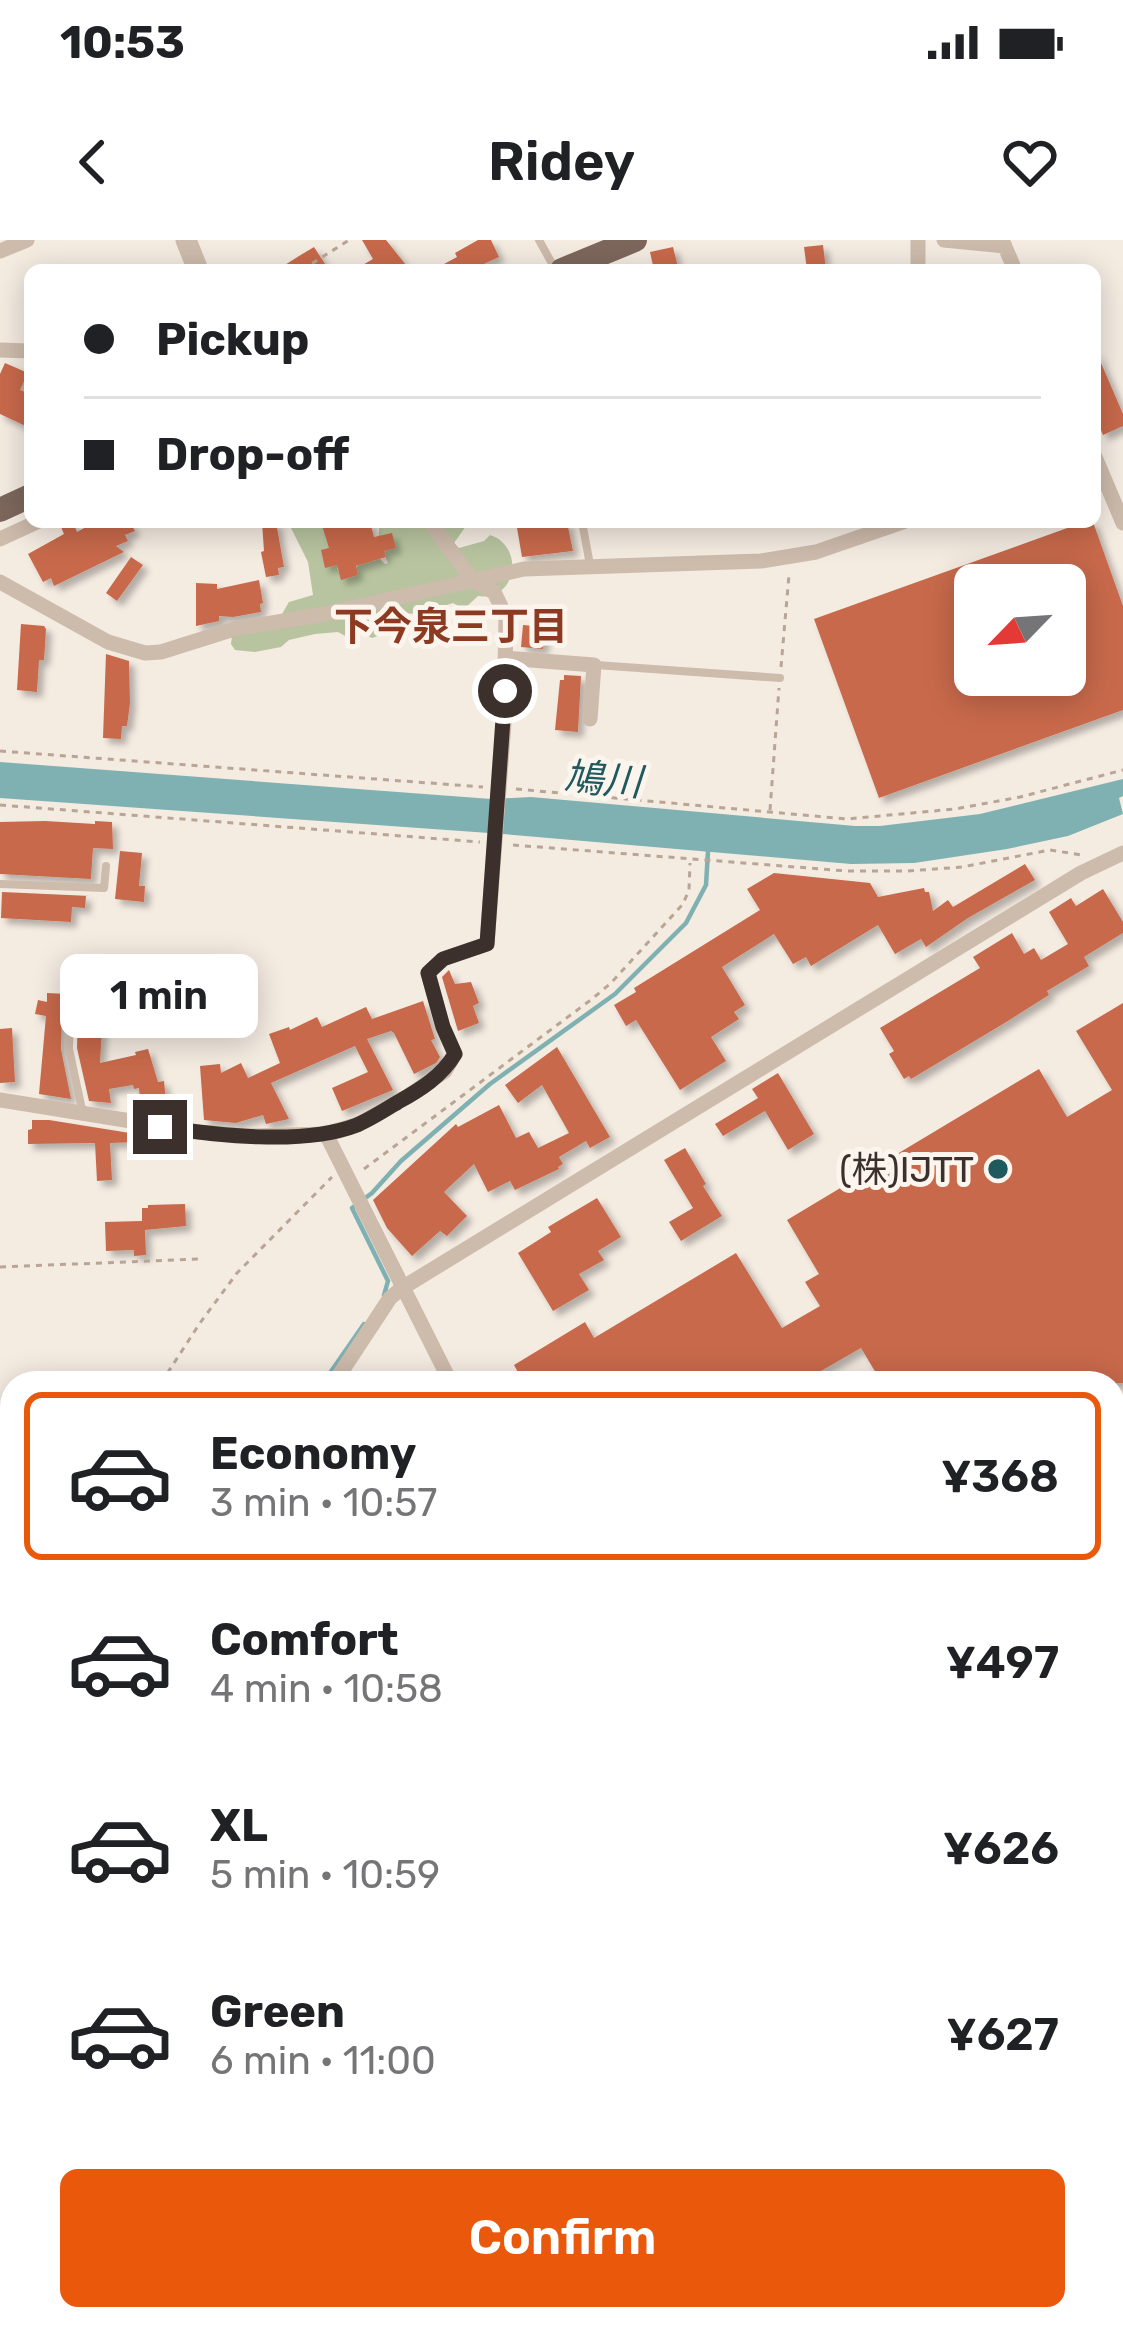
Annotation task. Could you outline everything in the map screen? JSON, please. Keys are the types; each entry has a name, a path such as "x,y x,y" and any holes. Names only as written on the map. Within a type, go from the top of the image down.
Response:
{"main road":[{"path":"574,264 635,240"}],"street":[{"path":"0,251 27,240"},
{"path":"944,240 1004,243"},
{"path":"1101,471 1123,523"},
{"path":"0,1100 234,1135 326,1134 359,1124 445,1071 455,1054 428,973 443,959 487,944 506,617 494,592 473,581 434,528"},
{"path":"0,583 108,642 146,653 234,629 320,615 524,569 761,561 815,552 885,528"},
{"path":"506,658 594,664 590,719"},
{"path":"342,1371 390,1298 402,1288 1123,853"},
{"path":"326,1134 445,1371"}],"lane":[{"path":"583,528 591,566"},
{"path":"594,664 780,678"},
{"path":"0,884 104,889 106,866"},
{"path":"70,1012 69,1048 83,1115"}],"path":[{"path":"311,264 349,240"},
{"path":"0,751 847,819 894,817 1020,797 1123,770"},
{"path":"0,805 847,871 962,867 1050,850 1072,851 1099,865"},
{"path":"169,1371 237,1273 348,1180 610,983 683,904 690,859"},
{"path":"0,1267 200,1259"}],"green space":[{"path":"291,528 326,528 339,572 353,570 374,553 388,563 378,539 379,528 465,528 454,543 459,548 490,535 508,550 512,572 501,591 478,596 464,609 453,603 418,614 400,613 389,632 372,638 360,632 347,637 338,632 315,634 289,640 281,647 235,650 232,636 282,614 289,602 313,595 308,562"}],"water":[{"path":"0,762 491,799 531,797 855,826 980,814 1123,779 1119,798 1123,814 1068,836 1007,849 914,863 851,864 0,798"}],"building":[{"path":"362,240 386,240 405,264 364,264 373,259"},
{"path":"478,240 491,240 499,257 484,264 444,264 457,257 455,253"},
{"path":"823,245 825,264 806,264 804,247"},
{"path":"314,247 325,264 286,264"},
{"path":"673,247 677,264 653,264 650,252"},
{"path":"5,363 24,371 20,390 24,392 24,425 0,414 0,374"},
{"path":"1101,363 1123,414 1123,426 1103,435"},
{"path":"62,528 135,531 116,546 124,552 54,586 51,578 43,582 28,554 64,534"},
{"path":"262,528 277,528 284,567 278,568 279,575 266,577"},
{"path":"323,528 372,528 374,537 392,533 396,548 384,551 386,557 356,566 358,575 341,580 337,565 325,568 321,550 329,548"},
{"path":"517,528 568,528 573,551 522,557"},
{"path":"1067,528 1095,528 1123,606 1123,710 879,798 814,619 954,569 954,696 1086,696 1086,564 967,564"},
{"path":"131,557 143,565 117,601 106,593"},
{"path":"259,580 261,612 219,616 219,621 196,626 196,583 217,584 217,589"},
{"path":"21,624 46,629 37,692 17,690"},
{"path":"523,625 545,627 543,649 521,647"},
{"path":"106,654 129,661 130,703 121,739 103,738"},
{"path":"564,675 581,676 578,732 555,730"},
{"path":"0,822 112,822 113,849 93,848 91,879 0,874"},
{"path":"120,851 142,853 139,886 145,886 144,902 115,899"},
{"path":"1025,864 1035,880 926,947 921,939 895,954 878,925 811,966 806,957 793,964 774,934 722,967 745,1005 734,1012 739,1019 711,1037 726,1061 680,1090 636,1020 626,1026 614,1005 760,910 747,889 774,873 870,883 878,897 924,888 933,911 948,900 953,907"},
{"path":"1103,889 1123,922 1123,933 1084,957 1089,966 1003,1024 904,1079 880,1028 980,968 973,957 1012,933 1024,954 1034,948 1041,960 1068,944 1049,912 1071,898 1076,906"},
{"path":"2,892 90,896 86,896 85,908 72,907 71,922 1,918"},
{"path":"449,970 455,984 471,982 479,1003 473,1006 479,1023 458,1031 442,977"},
{"path":"96,990 103,1011 100,1063 148,1049 158,1082 164,1081 167,1112 141,1111 139,1088 133,1085 109,1089 111,1103 89,1101 77,1048 78,1012 71,1005 62,1012 61,1049 71,1099 39,1094 46,1016 35,1014 38,1000 47,1002 47,993"},
{"path":"423,1001 435,1039 431,1040 440,1057 436,1063 414,1074 394,1033 367,1039 393,1090 342,1111 332,1088 368,1072 355,1046 271,1083 289,1119 266,1124 263,1115 236,1123 204,1120 200,1066 220,1064 221,1073 241,1063 248,1078 280,1063 269,1034 317,1017 322,1027 366,1007 372,1019"},
{"name":"(株)IJTT","path":"1123,1003 1123,1371 875,1371 861,1348 821,1371 517,1371 514,1365 585,1322 594,1338 736,1253 782,1328 820,1306 805,1282 819,1274 787,1220 1039,1069 1067,1117 1112,1090 1076,1031"},
{"path":"12,1028 15,1082 0,1083 0,1029"},
{"path":"557,1047 610,1137 590,1148 586,1141 559,1157 563,1164 559,1169 515,1190 510,1181 488,1192 474,1164 444,1192 467,1216 447,1236 440,1231 412,1256 387,1228 373,1200 456,1124 499,1105 516,1138 529,1132 538,1148 569,1133 542,1085 518,1103 505,1085"},
{"path":"778,1073 814,1134 788,1150 765,1111 723,1136 715,1124 758,1098 752,1089"},
{"path":"32,1120 136,1134 137,1142 110,1143 112,1180 97,1181 95,1143 28,1144"},
{"path":"685,1148 722,1216 681,1241 669,1222 693,1208 664,1160"},
{"path":"597,1198 621,1237 598,1251 604,1260 579,1274 589,1290 553,1311 518,1253 551,1232 548,1227"},
{"path":"185,1204 186,1226 145,1230 146,1255 134,1256 134,1250 106,1251 105,1222 142,1221 142,1208 148,1205"}],"waterway":[{"path":"384,1295 388,1281 352,1208 490,1084 615,994 686,923 706,885 708,851"},
{"path":"331,1371 364,1324"}],"place":[{"name":"(株)IJTT","path":"998,1169"}],"district":[{"name":"下今泉三丁目","path":"451,627"}],"route":[{"path":"160,1127 251,1136 326,1134 359,1124 445,1071 455,1054 428,973 443,959 487,944 505,691"}],"water label":[{"name":"鳩川","path":"603,780"}]}
